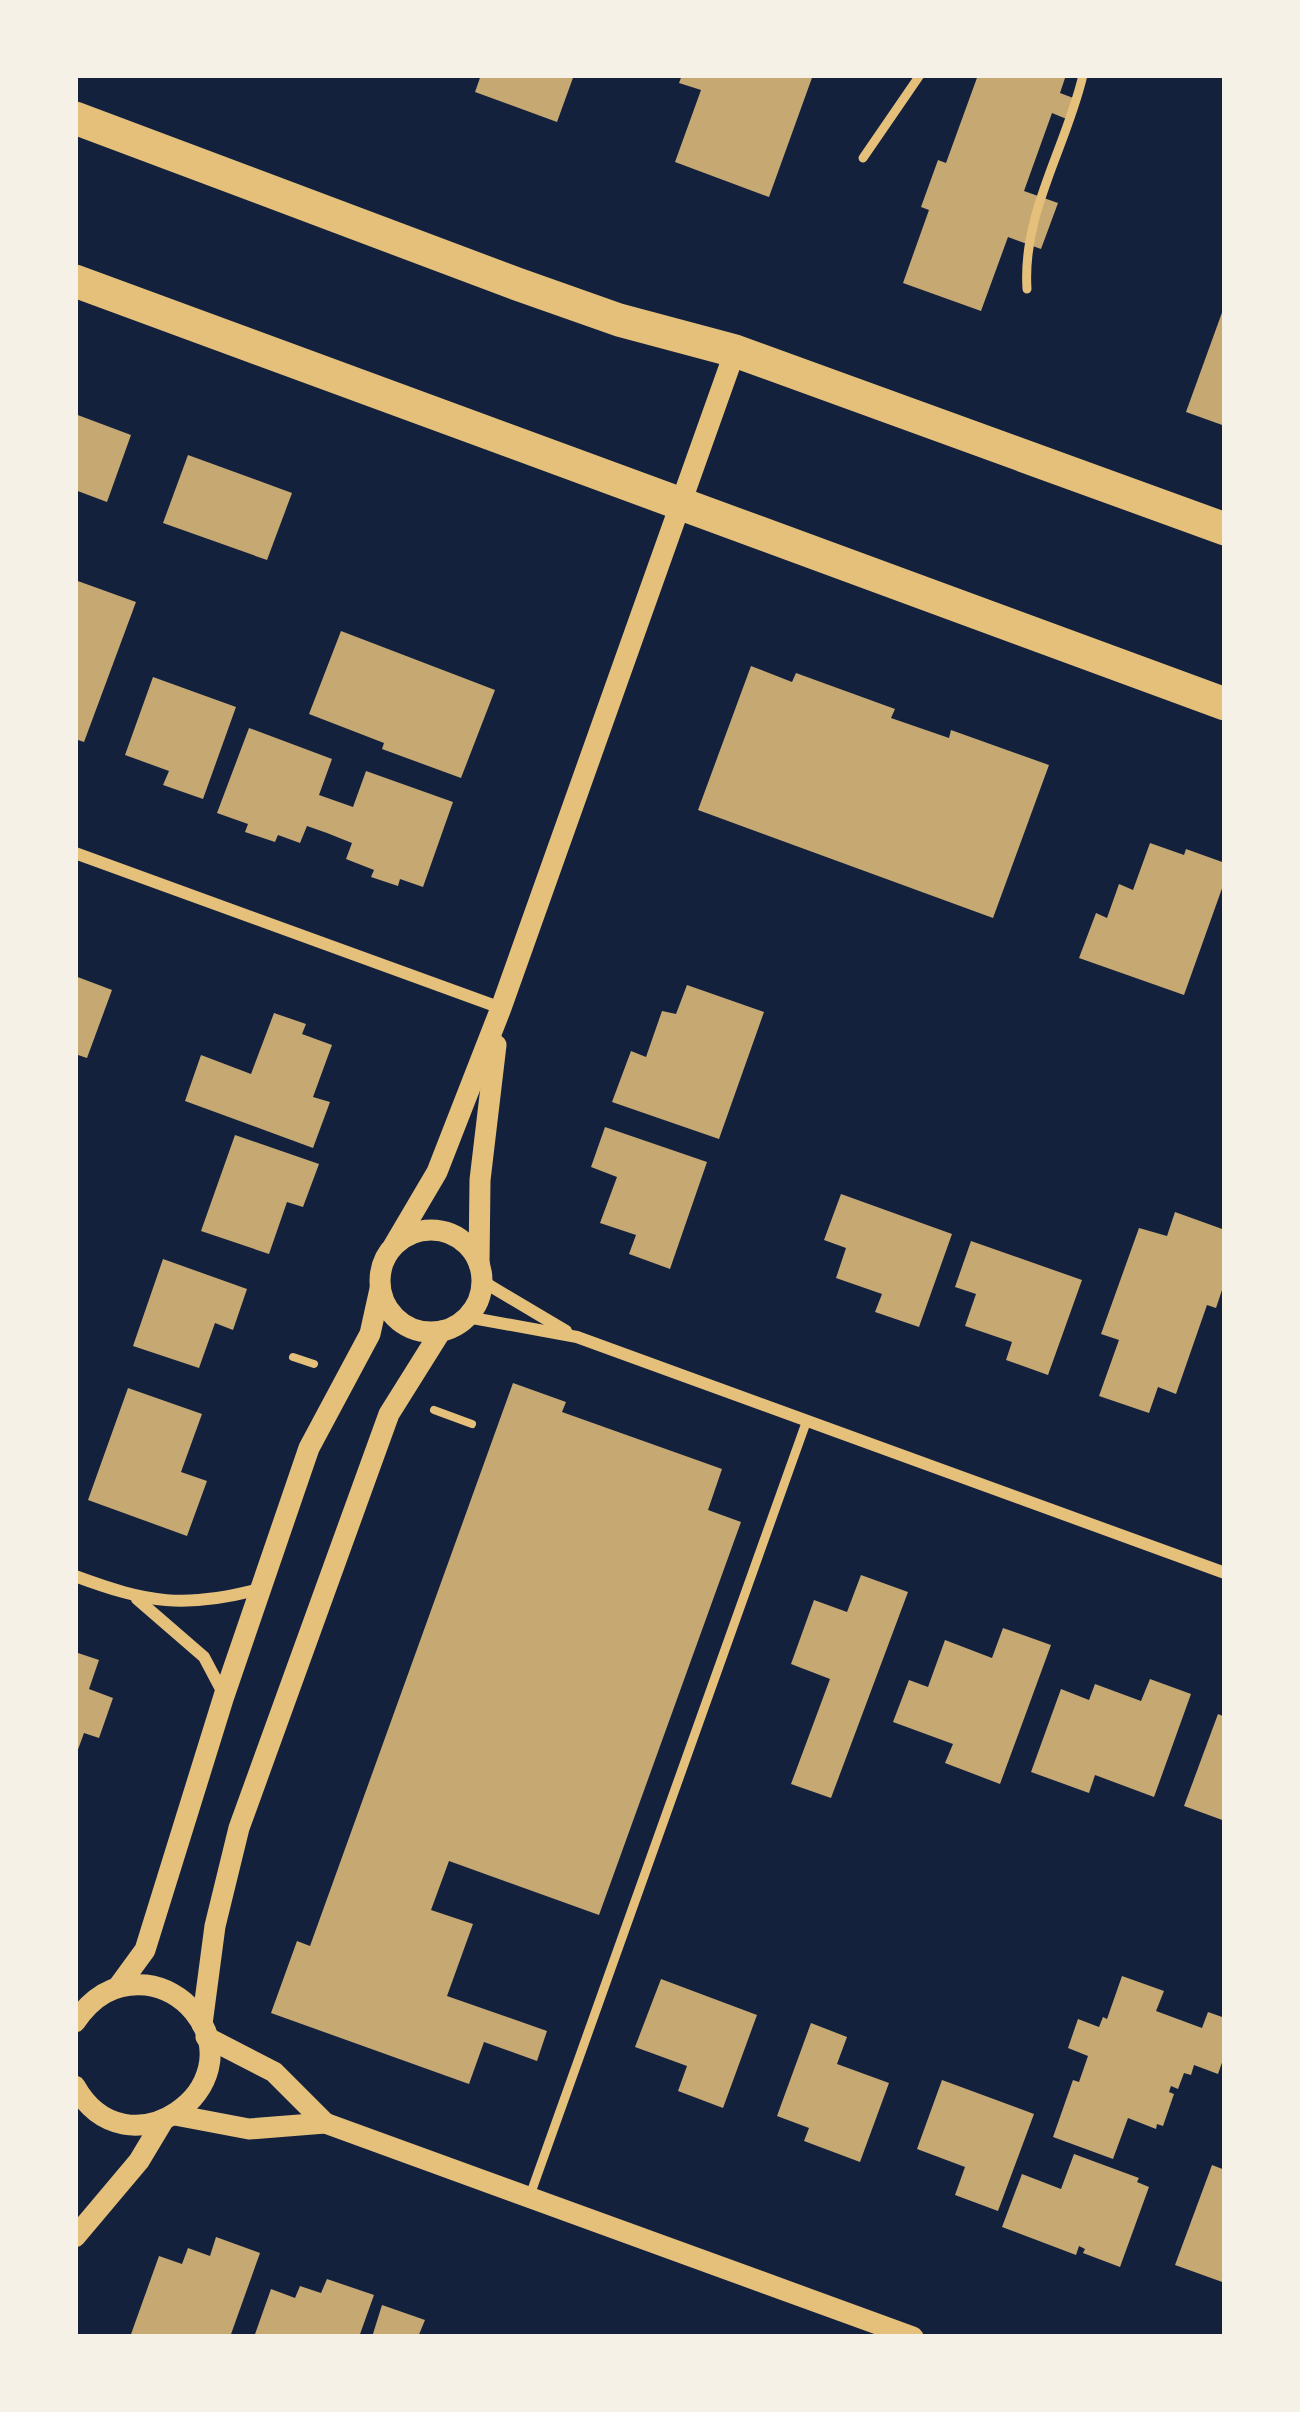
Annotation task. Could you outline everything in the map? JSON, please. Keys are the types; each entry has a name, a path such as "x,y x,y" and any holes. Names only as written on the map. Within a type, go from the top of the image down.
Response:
{"highway":[{"path":"75,118 619,320 735,351 1225,529"},
{"path":"75,281 1225,704"}],"street":[{"path":"79,2010 118,1987 145,1950 224,1696 309,1448 370,1334 385,1258 437,1172 501,1008 735,351"},
{"path":"75,853 501,1008"},
{"path":"75,2237 169,2118 200,2090 209,2055 204,2030 215,1926 239,1828 389,1414 441,1331 466,1317 478,1301 480,1180 501,1008"},
{"path":"394,1245 411,1234 431,1230 452,1234 469,1246 481,1273 577,1337"},
{"path":"380,1289 386,1304 409,1327 441,1331"},
{"path":"466,1317 577,1337 1225,1573"},
{"path":"75,1576 136,1598 213,1601 261,1589"},
{"path":"136,1598 204,1657 224,1696"},
{"path":"118,1987 151,1985 181,1999 204,2030 274,2072 325,2123"},
{"path":"76,2093 114,2122 148,2125 169,2118 249,2129 325,2123 913,2337"}],"lane":[{"path":"862,158 920,75"},
{"path":"1027,290 1024,255 1030,228 1083,75"},
{"path":"529,2198 807,1420"}],"building":[{"path":"481,75 574,75 557,122 475,92"},
{"path":"682,75 813,75 769,197 675,162 701,90 679,83"},
{"path":"978,75 1066,75 1060,93 1076,99 1069,120 1052,113 1024,191 1058,203 1041,249 1008,237 981,311 903,283 929,210 921,207 938,160 946,163"},
{"path":"1225,307 1225,426 1186,412"},
{"path":"75,414 131,435 107,502 75,490"},
{"path":"188,455 292,493 267,560 163,523"},
{"path":"75,580 136,602 84,742 75,739"},
{"path":"341,631 495,690 461,778 382,749 384,743 309,714"},
{"path":"751,666 792,682 796,673 895,709 891,718 949,738 951,730 1049,765 993,918 698,810"},
{"path":"153,677 236,707 203,799 163,785 169,771 125,755"},
{"path":"249,728 332,759 319,795 353,807 366,771 453,802 423,887 400,879 398,886 371,877 374,870 346,859 352,843 327,833 307,826 300,843 278,835 275,842 245,832 248,824 217,813"},
{"path":"1150,843 1225,863 1225,880 1184,995 1079,958 1096,913 1107,918 1119,884 1133,890"},
{"path":"75,976 112,990 87,1058 75,1054"},
{"path":"687,985 764,1012 719,1139 612,1102 631,1051 646,1057 662,1011 676,1014"},
{"path":"274,1013 306,1024 302,1034 332,1045 313,1097 330,1102 313,1148 185,1101 201,1055 251,1074"},
{"path":"605,1127 707,1162 670,1269 629,1254 636,1235 600,1223 617,1177 591,1167"},
{"path":"235,1135 319,1164 303,1207 287,1202 269,1254 201,1231"},
{"path":"841,1194 952,1234 919,1327 875,1312 882,1294 836,1278 846,1248 824,1240"},
{"path":"1175,1212 1225,1230 1225,1281 1216,1308 1207,1305 1176,1394 1158,1387 1149,1413 1099,1396 1119,1340 1101,1334 1139,1228 1167,1236"},
{"path":"971,1241 1082,1280 1048,1375 1006,1360 1012,1342 965,1326 976,1294 955,1287"},
{"path":"163,1259 247,1289 233,1330 215,1323 199,1368 133,1346"},
{"path":"513,1383 566,1402 562,1412 722,1469 708,1510 741,1522 599,1915 449,1861 431,1910 473,1924 447,1996 547,2031 537,2061 484,2042 469,2084 271,2013 297,1941 310,1946"},
{"path":"128,1388 202,1414 181,1472 207,1481 187,1536 88,1500"},
{"path":"861,1575 908,1592 831,1798 791,1784 830,1679 791,1664 814,1600 847,1612"},
{"path":"1003,1628 1051,1645 1000,1784 945,1763 953,1744 893,1722 909,1680 928,1687 945,1640 992,1658"},
{"path":"75,1652 99,1660 89,1689 113,1698 99,1738 84,1733 76,1755"},
{"path":"1150,1679 1191,1694 1154,1797 1095,1775 1089,1793 1031,1772 1061,1689 1089,1700 1095,1684 1141,1701"},
{"path":"1218,1714 1225,1717 1225,1821 1184,1806"},
{"path":"1122,1976 1164,1991 1156,2011 1202,2028 1208,2012 1225,2018 1225,2054 1218,2074 1194,2065 1191,2075 1184,2073 1178,2089 1171,2086 1169,2092 1174,2094 1163,2126 1157,2124 1156,2129 1128,2118 1113,2159 1053,2137 1073,2080 1079,2082 1088,2056 1068,2048 1078,2019 1099,2027 1103,2017 1107,2019"},
{"path":"661,1979 757,2015 723,2108 678,2091 687,2066 635,2047"},
{"path":"811,2023 847,2037 837,2064 889,2083 860,2162 804,2141 809,2128 777,2116"},
{"path":"942,2080 1034,2114 998,2211 955,2195 965,2167 917,2149"},
{"path":"1074,2154 1139,2178 1137,2182 1149,2187 1120,2267 1083,2253 1085,2249 1079,2246 1076,2255 1002,2227 1022,2174 1061,2189"},
{"path":"1212,2165 1225,2170 1225,2283 1175,2265"},
{"path":"216,2237 260,2253 230,2337 130,2337 159,2256 182,2264 188,2248 210,2256"},
{"path":"327,2279 374,2295 359,2337 254,2337 271,2289 295,2298 300,2286 321,2293"},
{"path":"382,2305 425,2320 418,2337 372,2337"}]}
